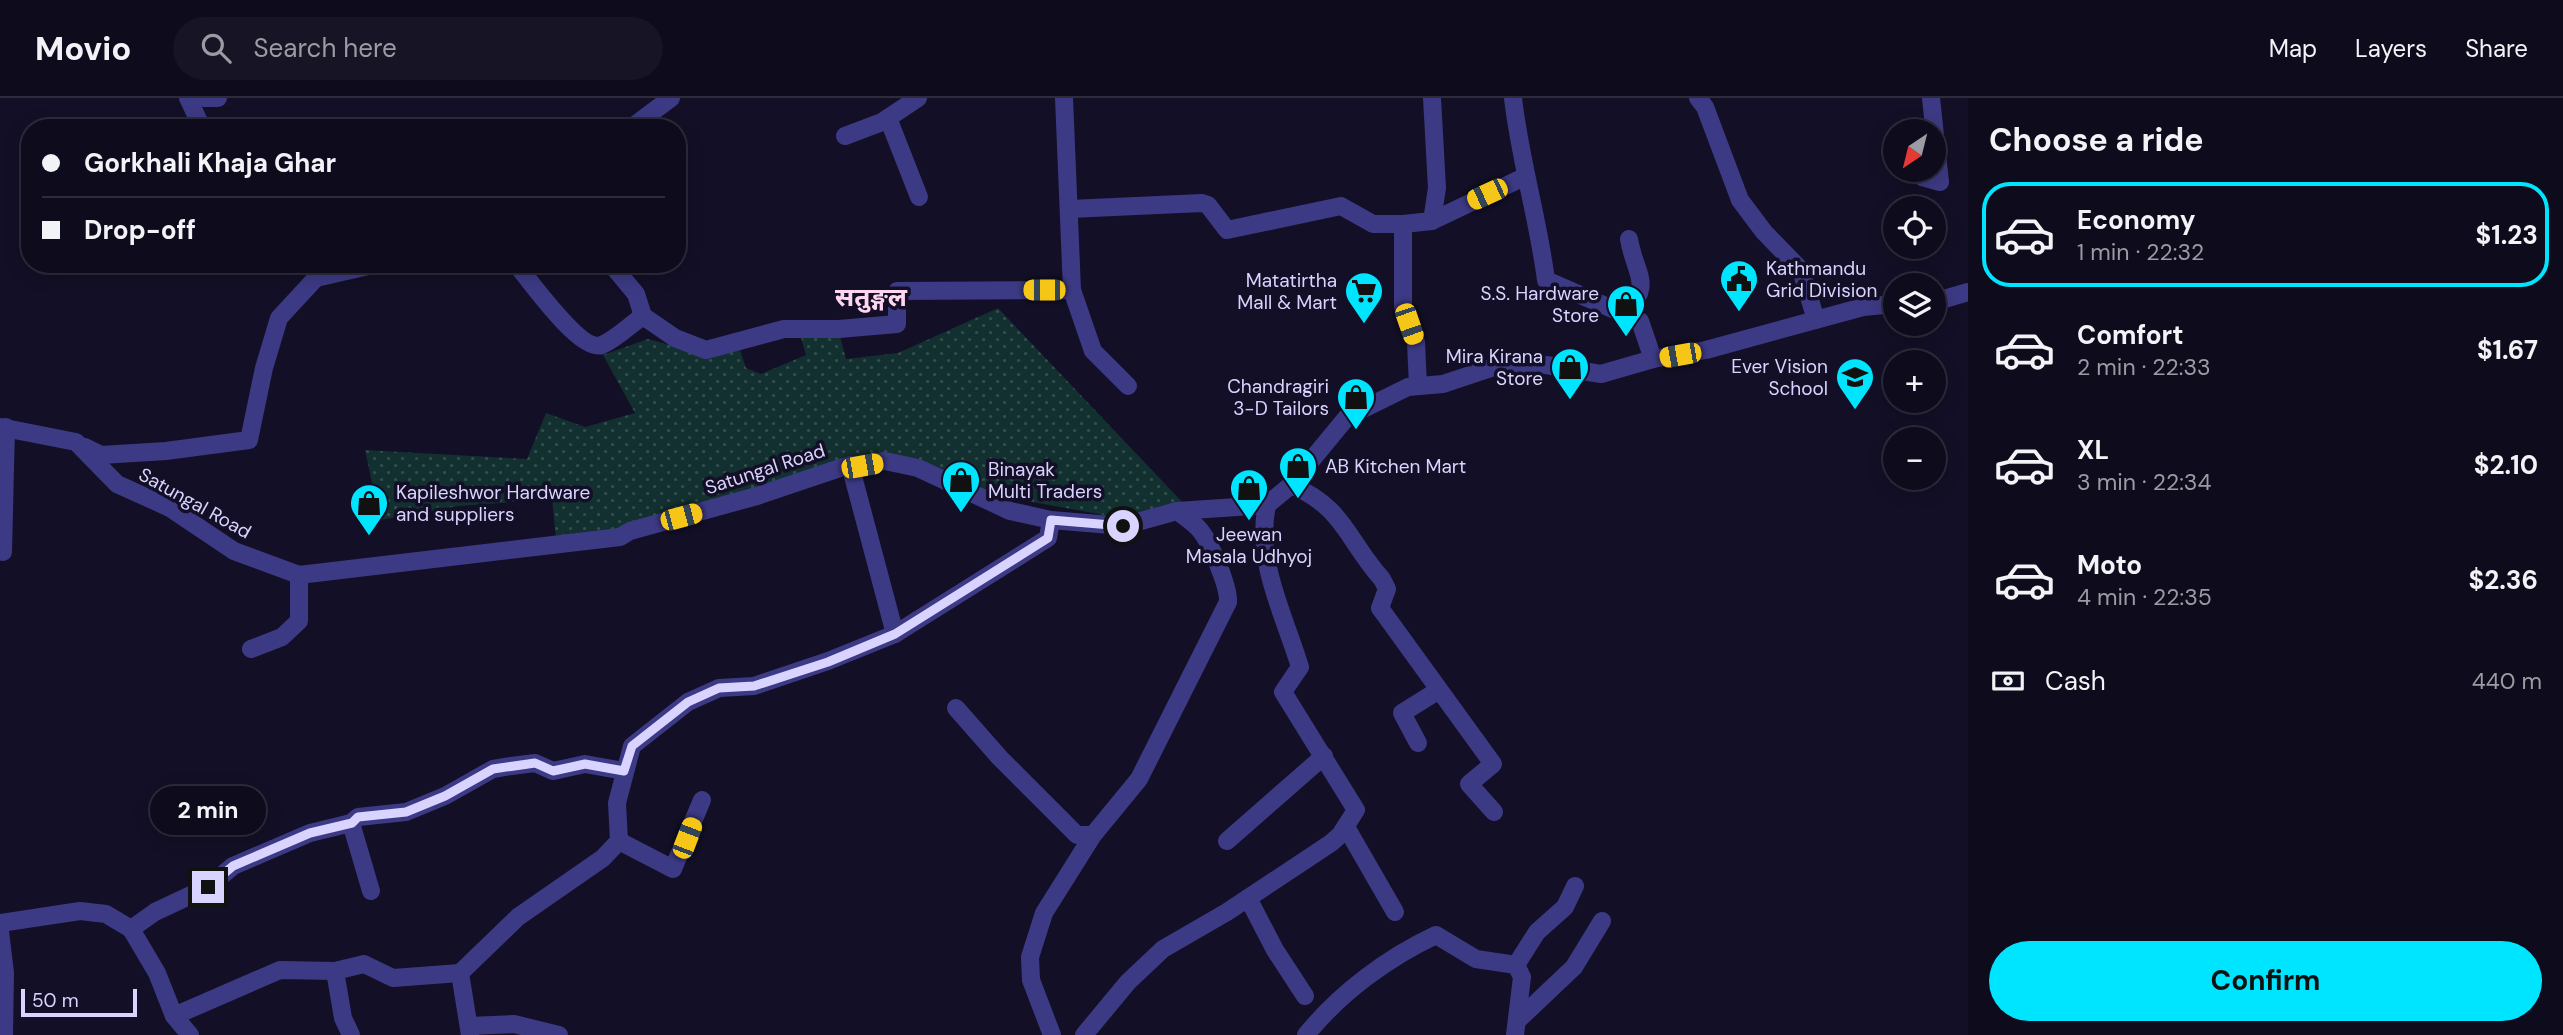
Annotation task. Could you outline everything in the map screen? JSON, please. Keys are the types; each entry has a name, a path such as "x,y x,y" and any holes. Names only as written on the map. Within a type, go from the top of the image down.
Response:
{"street":[{"path":"188,98 198,119"},
{"path":"204,98 218,98"},
{"path":"643,119 671,98"},
{"path":"845,136 869,129 918,98"},
{"path":"1064,98 1072,290 1093,351 1128,386"},
{"path":"1432,98 1437,188 1432,221"},
{"path":"1513,98 1539,226 1546,280 1640,321 1653,359"},
{"path":"1931,98 1933,119"},
{"path":"1706,101 1740,200 1764,232 1801,270 1816,320"},
{"path":"888,118 919,197"},
{"path":"1070,209 1202,203 1208,205 1227,230 1341,206 1373,224 1403,224 1432,221 1527,176"},
{"path":"1403,224 1404,306 1416,342 1418,386"},
{"path":"1625,314 1638,300 1642,289 1629,239"},
{"path":"3,552 3,427 76,442 101,455 166,451 249,440 264,368 279,318 312,273"},
{"path":"523,273 575,335 590,345 600,345 643,316"},
{"path":"618,273 636,294 643,316 675,338 706,350 784,329 839,329 897,324 897,291 1072,290"},
{"path":"1946,298 1968,292"},
{"path":"1084,1035 1128,982 1163,949 1248,898 1331,843 1346,827 1356,810 1283,692 1300,667 1265,562 1262,528 1267,505 1291,485 1347,417 1408,387 1443,384 1500,365 1546,365 1601,374 1653,359 1706,350 1863,307 1883,305"},
{"name":"Satungal Road","path":"76,442 117,484 170,508 234,551 299,575 621,537 630,531 850,465 885,461 918,468 1010,511 1051,520 1123,526 1177,511 1267,505"},
{"path":"850,465 895,634"},
{"path":"1291,485 1314,495 1336,514 1387,589 1380,608 1493,764 1469,784 1494,812"},
{"path":"1052,1035 1031,980 1030,957 1044,913 1093,835 1139,779 1228,602 1228,588 1209,545 1199,529 1177,511"},
{"path":"174,1016 279,970 335,971 364,964 393,978 460,973 518,917 603,858 620,841 617,803 632,746 688,702 719,688 754,686 828,662 895,634 1048,538 1051,520"},
{"path":"251,649 282,637 299,621 299,575"},
{"path":"1418,743 1402,713 1439,690"},
{"path":"956,708 1000,758 1077,835 1093,835"},
{"path":"1227,841 1324,756"},
{"path":"131,929 155,912 208,887 233,866 310,833 352,823 358,817 406,812 445,796 493,769 535,763 553,771 585,764 624,771"},
{"path":"620,841 673,869 702,800"},
{"path":"352,823 371,891"},
{"path":"1346,827 1395,912"},
{"path":"1516,965 1537,932 1565,907 1575,886"},
{"path":"1248,898 1275,950 1305,996"},
{"path":"0,923 80,911 106,914 131,929 157,973 174,1016 190,1035"},
{"path":"1516,1028 1574,967 1602,921"},
{"path":"0,931 5,973 4,1035"},
{"path":"1306,1035 1331,1004 1395,958 1436,936 1476,959 1516,965"},
{"path":"1516,965 1521,977 1516,1028"},
{"path":"335,971 343,1018 351,1035"},
{"path":"460,973 470,1030 514,1024 559,1035"}],"green space":[{"path":"998,308 1187,507 1121,518 983,493 886,453 619,532 556,538 552,499 459,506 380,520 365,450 527,459 546,413 585,427 635,413 603,355 648,339 692,351 740,350 746,368 761,374 806,355 800,334 840,336 846,359 898,353"}],"place":[{"name":"Kathmandu Grid Division","path":"1739,313"},
{"name":"Matatirtha Mall & Mart","path":"1364,325"},
{"name":"S.S. Hardware Store","path":"1626,338"},
{"name":"Mira Kirana Store","path":"1570,401"},
{"name":"Ever Vision School","path":"1855,411"},
{"name":"Chandragiri 3-D Tailors","path":"1356,431"},
{"name":"AB Kitchen Mart","path":"1298,500"},
{"name":"Binayak Multi Traders","path":"961,514"},
{"name":"Jeewan Masala Udhyoj","path":"1249,522"},
{"name":"Kapileshwor Hardware and suppliers","path":"369,537"}],"district":[{"name":"सतुङ्गल","path":"871,297"}],"route":[{"path":"208,887 233,866 310,833 352,823 358,817 406,812 445,796 493,769 535,763 553,771 585,764 624,771 632,746 688,702 719,688 754,686 828,662 895,634 1048,538 1051,520 1123,526"}]}
